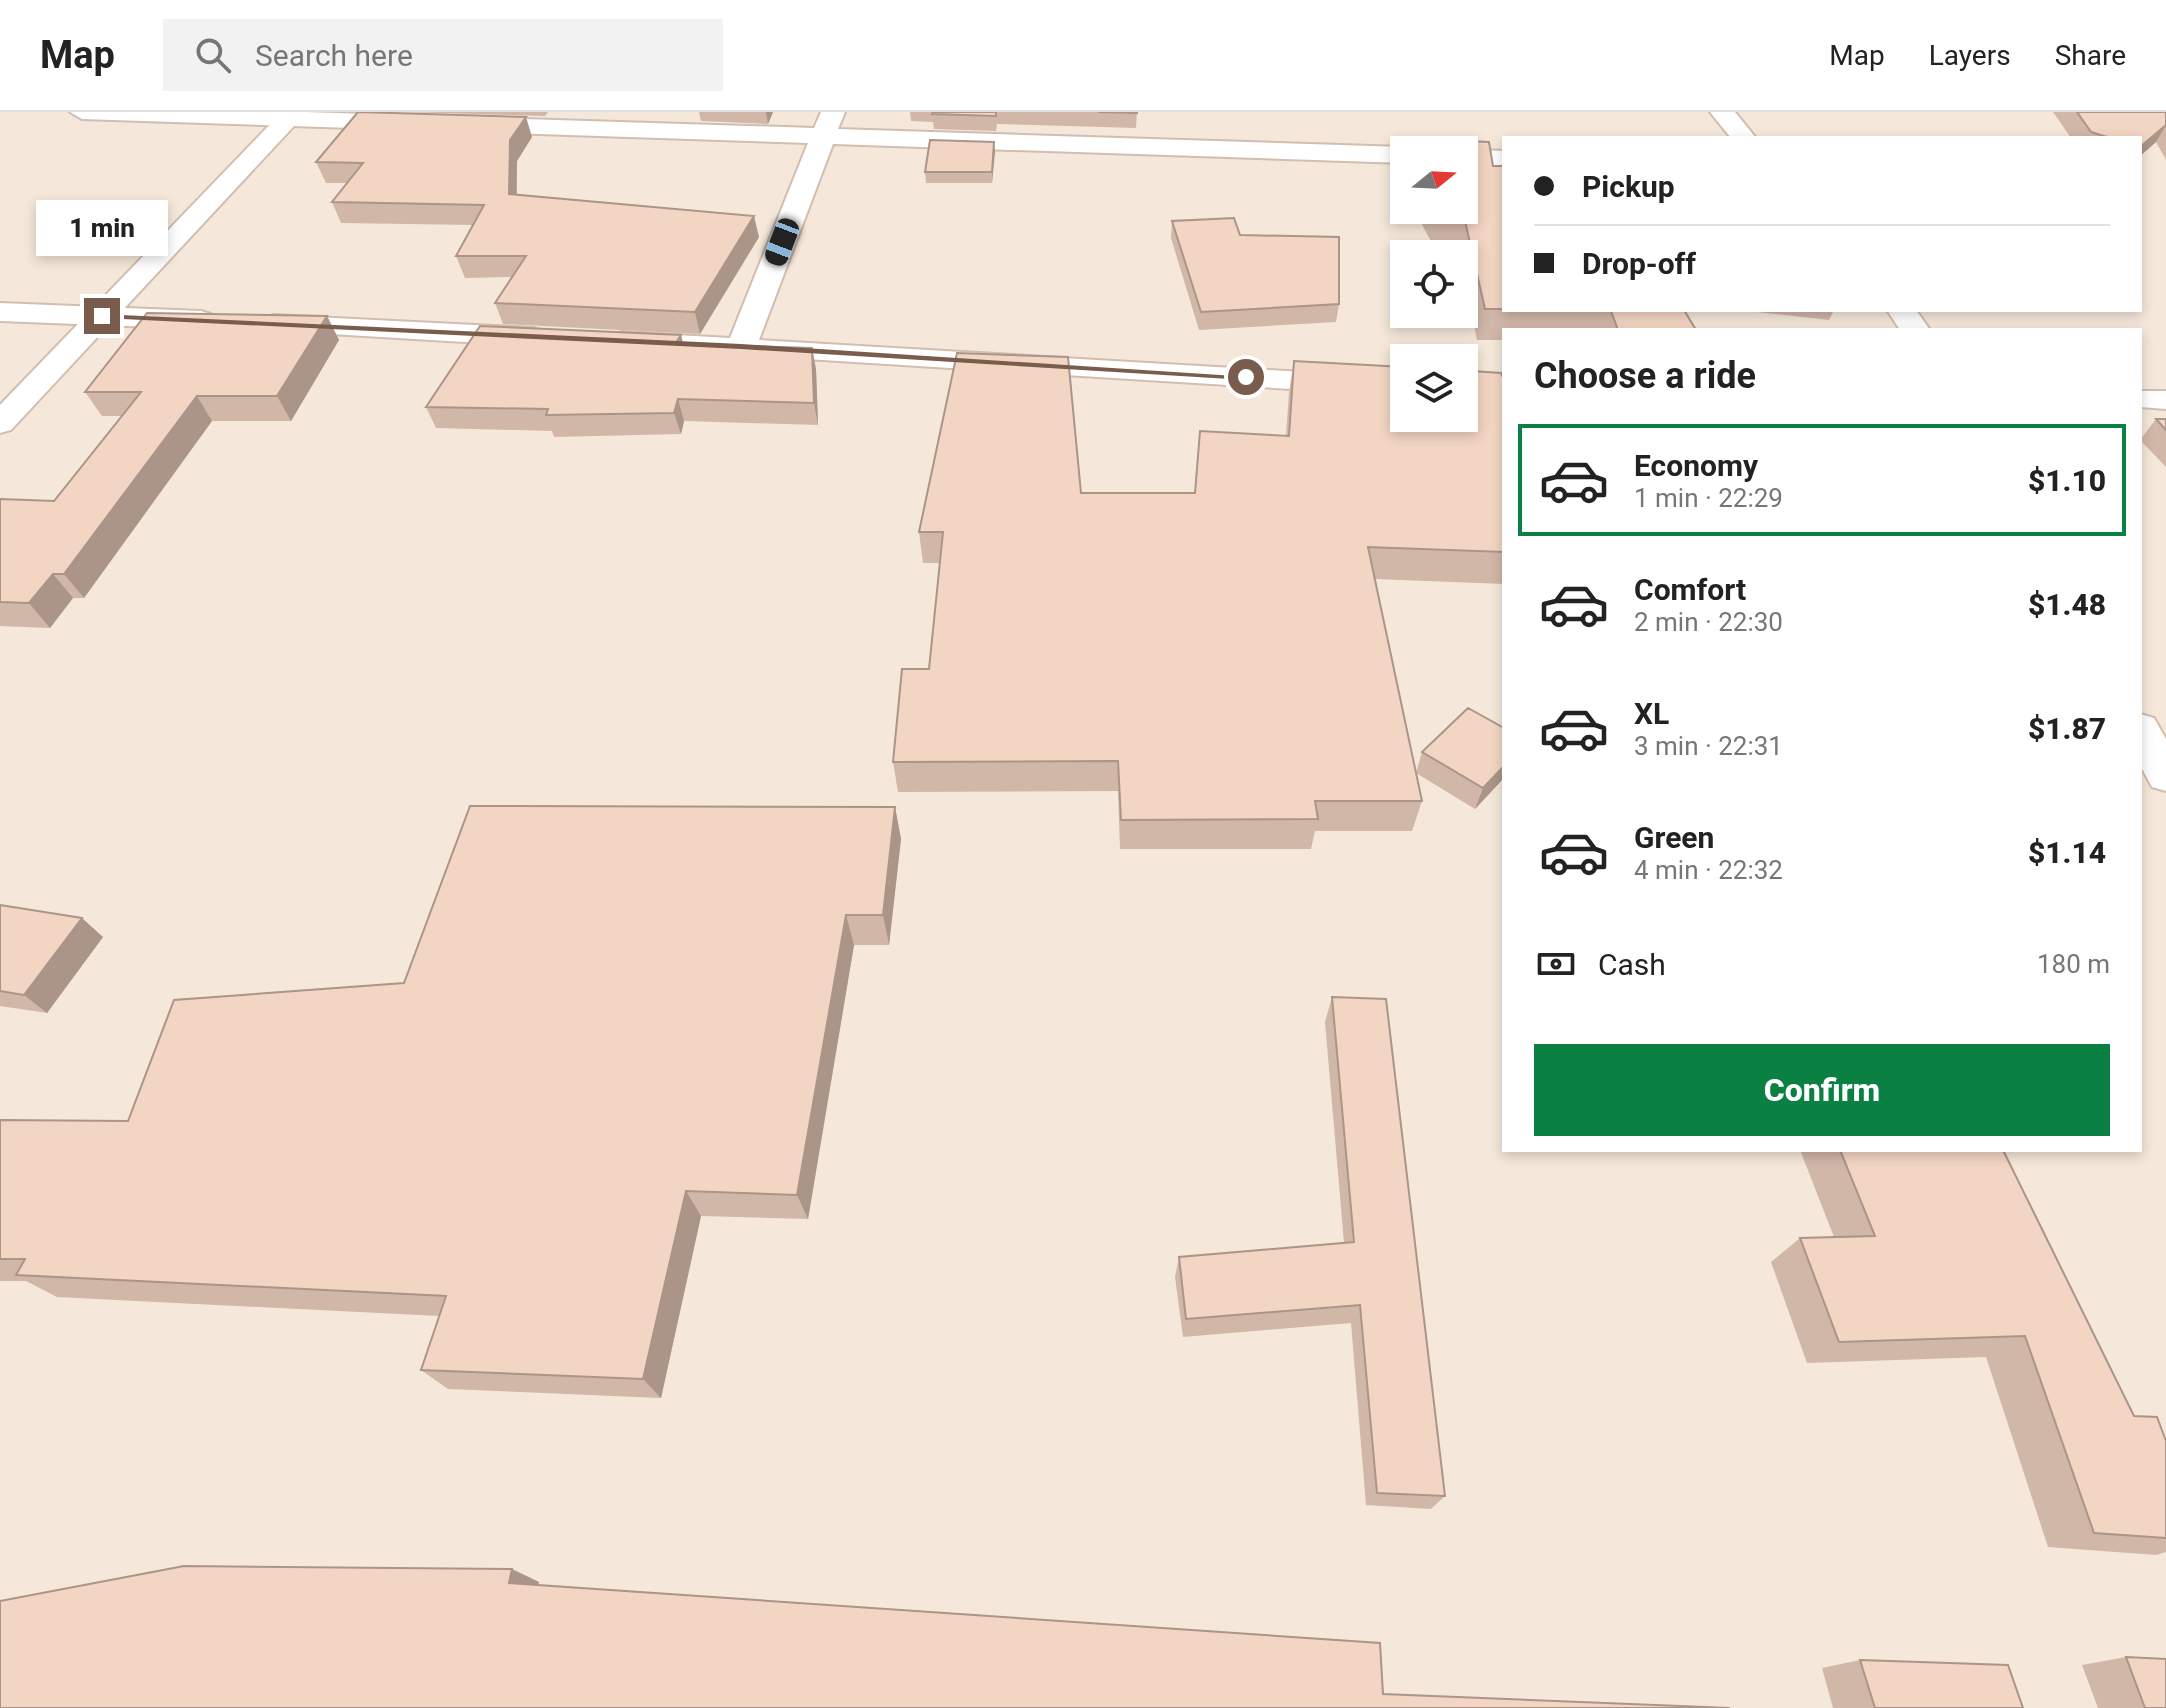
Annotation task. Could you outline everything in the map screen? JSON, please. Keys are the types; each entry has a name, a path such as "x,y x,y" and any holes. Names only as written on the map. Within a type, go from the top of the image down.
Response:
{"street":[{"path":"82,112 828,124 1390,154"},
{"path":"1722,112 1742,136"},
{"path":"0,423 291,116"},
{"path":"741,347 828,124"},
{"path":"1478,158 1502,159"},
{"path":"0,312 565,338"},
{"path":"597,340 1390,386"},
{"path":"2142,732 2166,776"}],"shaded area":[{"path":"0,112 2166,112 2166,1708 0,1708"}],"building":[{"path":"358,112 526,117 510,140 509,194 754,216 695,312 495,303 526,256 456,256 484,205 332,202 363,163 316,162"},
{"path":"996,112 996,116 932,114"},
{"path":"2077,112 2166,112 2166,125 2142,145 2142,136 2104,136 2091,132"},
{"path":"930,140 994,142 992,172 925,172"},
{"path":"1478,142 1489,142 1493,166 1502,166 1502,309 1485,309 1478,278 1478,240 1469,240 1466,224 1478,224"},
{"path":"1234,218 1240,235 1339,237 1339,304 1201,312 1172,221"},
{"path":"1611,312 1685,312 1695,328 1617,328"},
{"path":"147,313 327,316 277,396 197,396 64,574 53,574 29,603 0,602 0,499 54,501 141,392 85,392"},
{"path":"480,326 681,335 675,344 812,348 814,403 678,399 674,413 546,415 548,409 426,407"},
{"path":"957,353 1068,357 1081,493 1195,493 1200,431 1289,436 1294,361 1390,366 1390,432 1478,432 1478,371 1502,375 1502,552 1368,547 1422,801 1315,801 1318,819 1121,820 1118,761 893,762 902,669 929,669 943,532 919,532"},
{"path":"2156,419 2166,419 2166,430"},
{"path":"1468,708 1502,727 1502,768 1483,788 1422,752"},
{"path":"470,806 895,807 883,915 846,915 797,1195 686,1191 643,1379 421,1370 446,1296 16,1275 25,1259 0,1259 0,1120 128,1121 174,1000 404,983"},
{"path":"0,905 82,918 24,995 0,991"},
{"path":"1332,997 1386,999 1445,1496 1377,1493 1360,1305 1186,1319 1179,1257 1354,1242"},
{"path":"1841,1152 2004,1152 2134,1416 2157,1417 2166,1441 2166,1538 2094,1533 2025,1336 1839,1342 1800,1238 1875,1236"},
{"path":"184,1566 512,1569 509,1583 1380,1643 1383,1694 1730,1708 0,1708 0,1601"},
{"path":"2126,1657 2166,1659 2166,1708 2145,1708"},
{"path":"1860,1660 2008,1665 2023,1708 1875,1708"}],"route":[{"path":"102,316 741,347 1246,377"}]}
